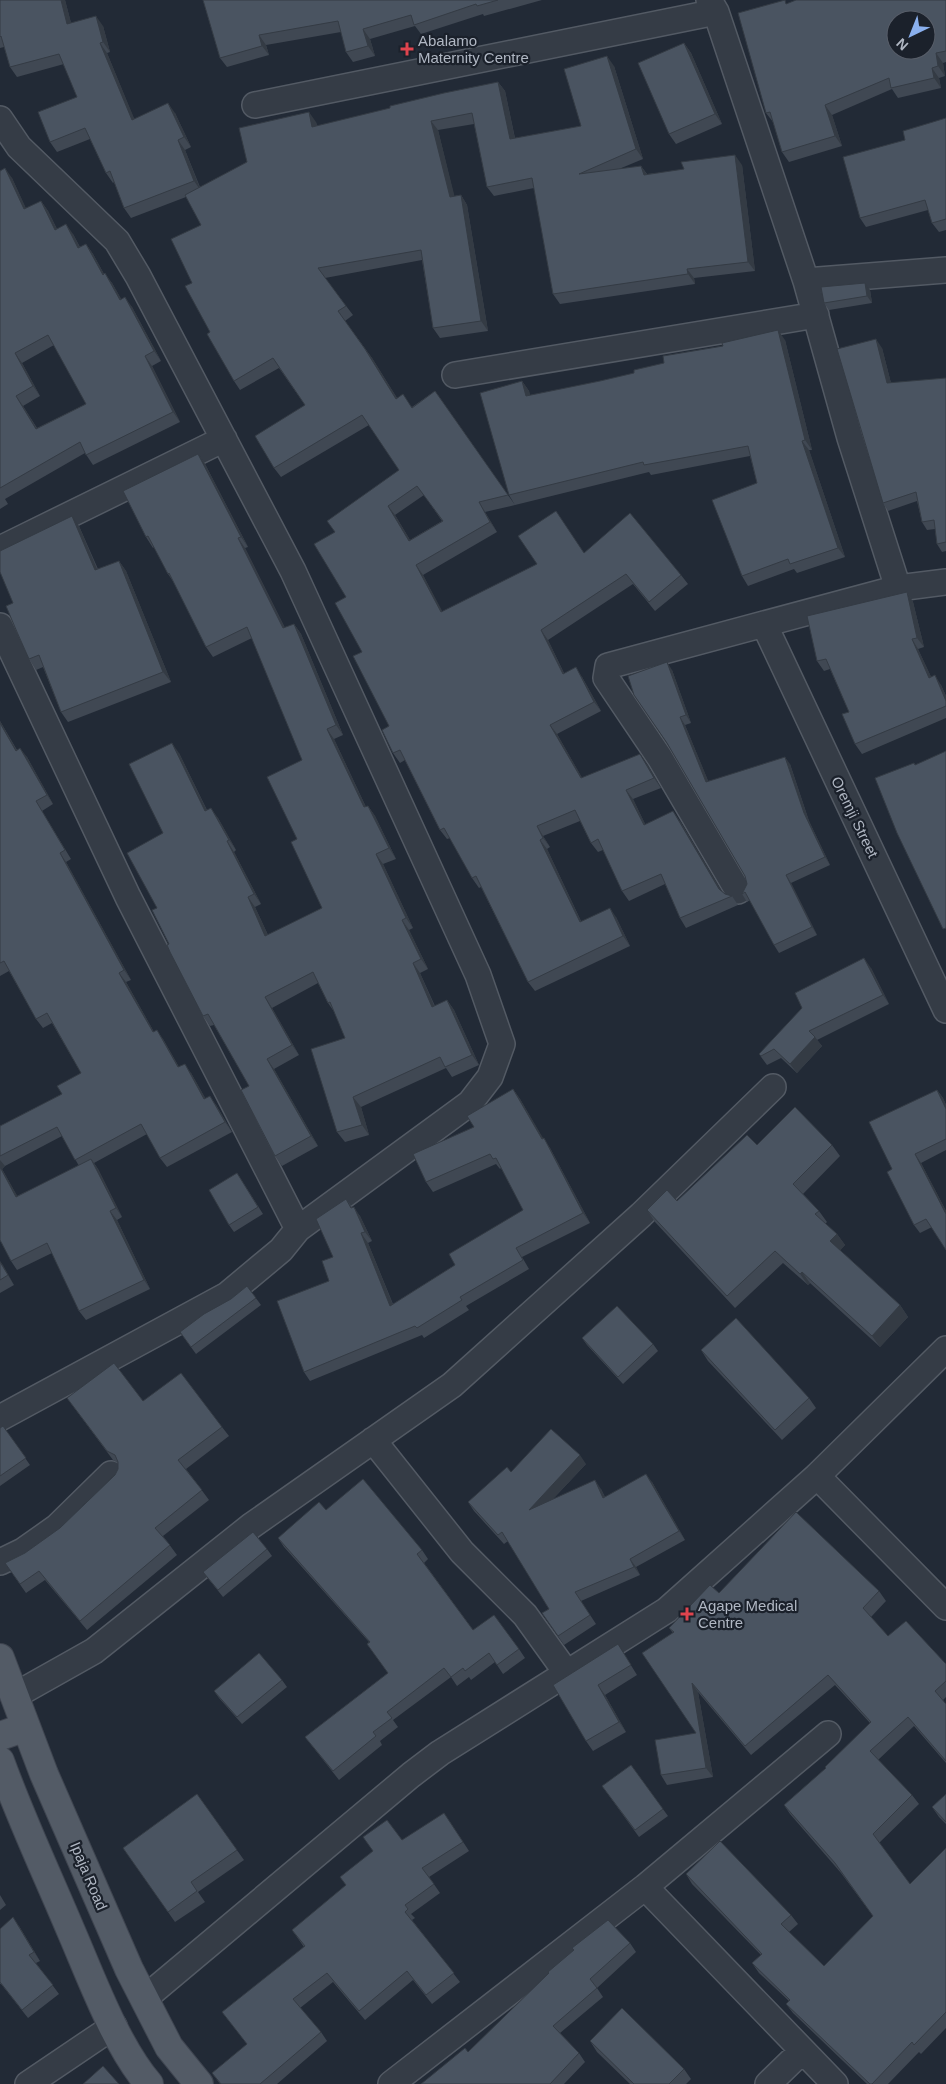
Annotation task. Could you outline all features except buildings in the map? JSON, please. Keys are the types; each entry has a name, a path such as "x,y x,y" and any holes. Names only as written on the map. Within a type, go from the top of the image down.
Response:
{"main road":[{"name":"Ipaja Road","path":"0,1658 44,1774 129,1969 169,2047 199,2084"},
{"path":"0,1736 26,1727"},
{"path":"0,1761 12,1795 114,2026 137,2070 149,2084"}],"street":[{"path":"255,105 712,6 806,281 850,438 898,588"},
{"path":"0,119 19,147 117,241 138,276 292,571 478,975 502,1044 490,1077 470,1103 298,1229 280,1250 227,1295 0,1418"},
{"path":"806,281 946,270"},
{"path":"455,375 816,315"},
{"path":"0,549 224,440"},
{"path":"738,891 660,758 606,678 608,666 898,588 946,582"},
{"name":"Oremji Street","path":"764,624 946,1010"},
{"path":"0,626 128,897 298,1229"},
{"path":"14,1696 94,1651 251,1526 452,1385 641,1215 773,1087"},
{"path":"145,1998 440,1753 667,1610 817,1476 946,1349"},
{"path":"373,1440 462,1552 525,1615 566,1672"},
{"path":"0,1562 23,1551 57,1527 111,1474"},
{"path":"817,1476 946,1607"},
{"path":"391,2084 645,1887 828,1734"},
{"path":"645,1887 835,2084"},
{"path":"28,2084 114,2026"},
{"path":"768,2084 802,2051"}],"place":[{"name":"Abalamo Maternity Centre","path":"407,49"},
{"name":"Agape Medical Centre","path":"687,1614"}]}
